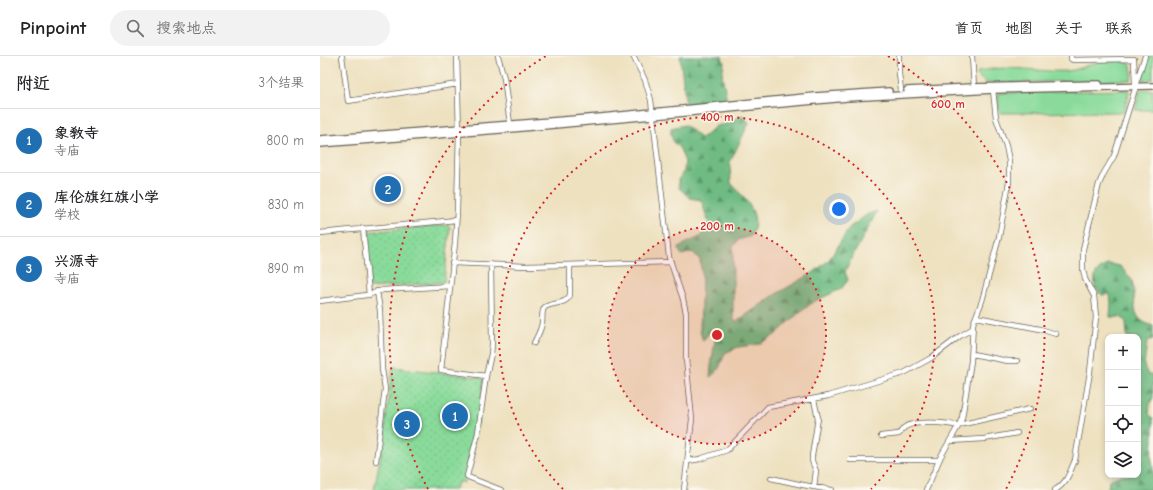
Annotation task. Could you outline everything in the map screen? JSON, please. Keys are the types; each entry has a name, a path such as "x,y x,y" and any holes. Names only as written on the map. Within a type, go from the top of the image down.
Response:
{"main road":[{"path":"320,144 847,98 1153,82"},
{"path":"320,139 459,131 510,124 654,114 822,96 901,90 1136,84 1153,86"}],"street":[{"path":"342,56 348,101 458,84"},
{"path":"457,56 459,131 456,220 441,370 486,376"},
{"path":"498,56 504,78 510,124"},
{"path":"633,56 646,80 654,114 665,222 671,262 686,313 686,354 692,419 684,490"},
{"path":"899,56 901,90"},
{"path":"972,56 974,87"},
{"path":"1071,56 1071,60 1134,59 1136,84"},
{"path":"1058,490 1069,478 1075,460 1094,340 1096,317 1095,301 1085,279 1083,269 1083,249 1099,184 1114,156 1145,56"},
{"path":"926,490 939,460 959,425 970,373 972,329 982,301 999,237 1009,182 1010,161 996,118 993,90"},
{"path":"320,233 456,220"},
{"path":"363,228 369,295"},
{"path":"452,263 526,266 671,262"},
{"path":"491,264 491,354 486,376 478,433 467,476 501,490"},
{"path":"534,343 542,323 543,310 546,307 556,305 569,298 570,265"},
{"path":"320,301 369,295 378,291 450,286"},
{"path":"376,461 385,389 382,369 378,291"},
{"path":"976,317 1040,329 1056,334"},
{"path":"688,461 700,459 726,450 768,407 814,400 904,373 931,358 960,336 972,329"},
{"path":"972,354 1008,361 1017,361"},
{"path":"814,400 818,418 812,456 812,461 816,471 814,487"},
{"path":"881,436 899,434 905,427 916,424 947,423 959,425 1030,409"},
{"path":"950,441 984,439 1017,433"},
{"path":"850,460 939,460"},
{"path":"771,478 829,490"}],"green space":[{"path":"680,56 722,56 724,63 722,74 727,101 686,106"},
{"path":"1148,56 1153,56 1153,79 1143,80 1142,76"},
{"path":"1123,60 1131,65 1131,80 986,83 977,75 978,72 1000,68 1068,71 1098,62"},
{"path":"1128,90 1124,112 1000,113 998,102 998,93"},
{"path":"1140,90 1153,90 1153,110 1135,110"},
{"path":"743,115 749,123 730,162 731,183 750,207 755,221 751,236 738,240 733,247 733,318 736,322 776,294 813,273 829,260 850,227 868,214 877,211 845,272 848,280 841,289 815,301 800,312 775,335 759,344 738,347 725,353 718,369 710,377 716,334 711,330 703,341 700,331 702,276 700,260 693,252 682,255 678,249 686,243 700,237 709,223 701,200 690,198 679,188 678,180 684,171 685,162 680,149 674,143 671,135 671,128 685,125 700,138 716,126 727,124"},
{"path":"448,225 450,227 444,282 370,288 366,232"},
{"path":"1108,264 1120,266 1132,281 1137,314 1145,323 1153,326 1153,339 1149,340 1147,343 1144,366 1148,375 1153,374 1153,398 1150,403 1149,414 1153,418 1153,442 1151,457 1153,467 1153,490 1108,490 1109,480 1114,478 1141,478 1141,334 1127,334 1126,322 1121,317 1110,317 1110,294 1102,295 1095,288 1095,276 1100,269"},
{"path":"393,367 484,378 478,422 464,483 459,481 455,490 374,490 382,449"}],"place":[{"name":"库伦旗红旗小学","path":"388,189"},
{"name":"象教寺","path":"455,416"},
{"name":"兴源寺","path":"407,424"}]}
